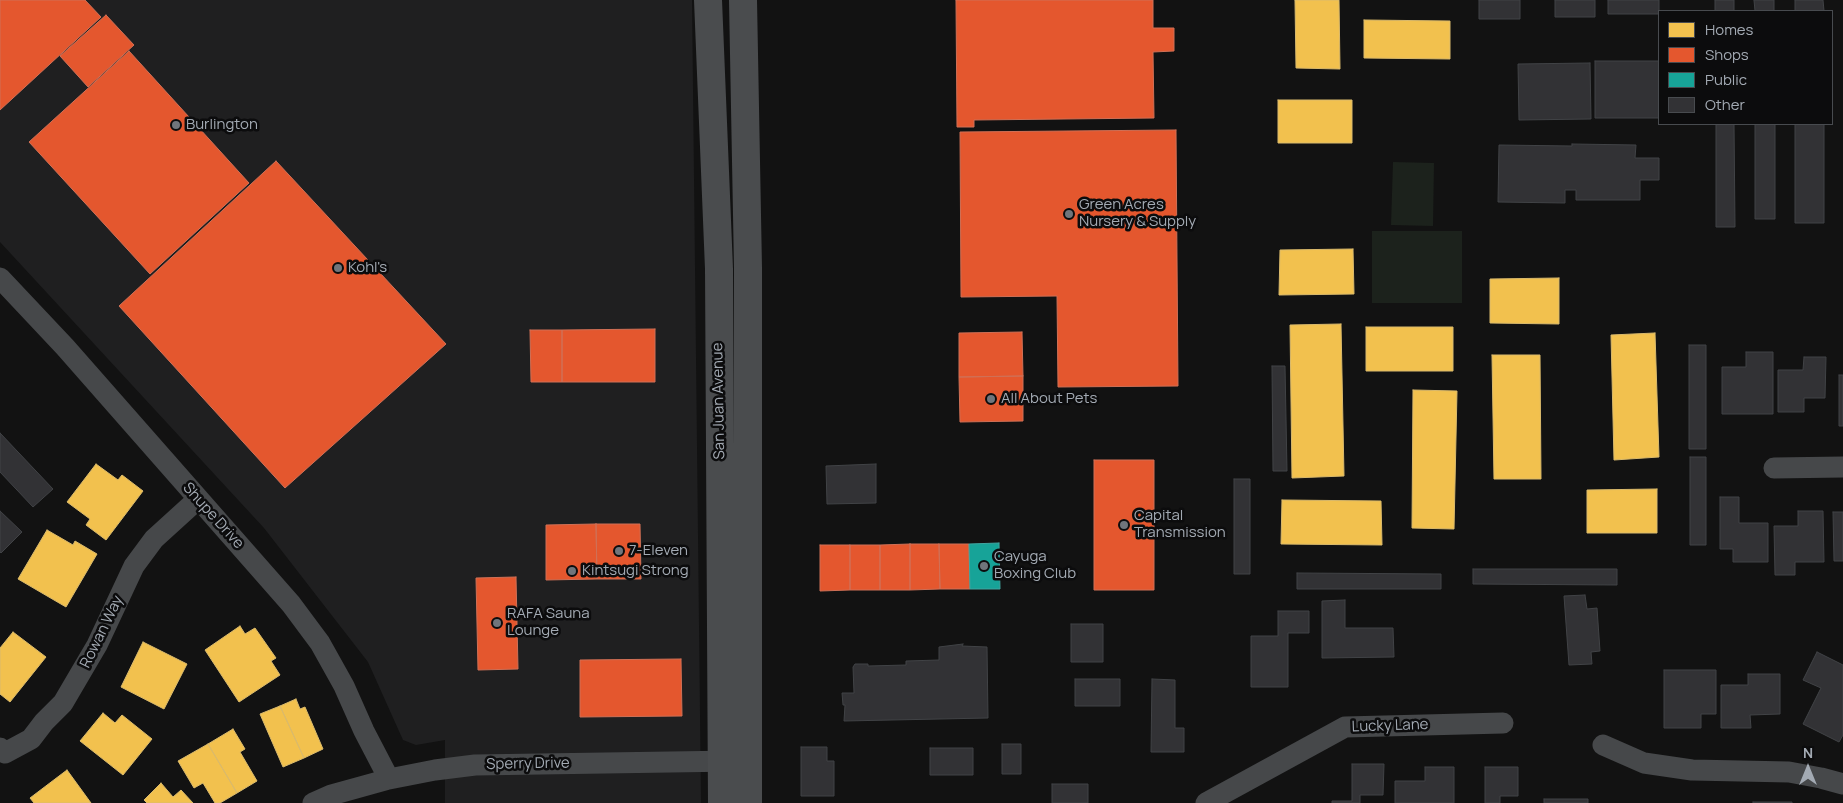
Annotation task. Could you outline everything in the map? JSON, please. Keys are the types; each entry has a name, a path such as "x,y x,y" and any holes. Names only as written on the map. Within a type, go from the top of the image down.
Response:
{"main road":[{"name":"San Juan Avenue","path":"708,0 719,269 722,803"},
{"name":"San Juan Avenue","path":"743,0 748,268 748,803"},
{"path":"719,269 732,284 734,356 747,390 735,400 735,458 720,486"}],"street":[{"name":"Shupe Drive","path":"0,278 65,347 292,604 320,643 344,686 364,731 389,779"},
{"path":"1774,468 1843,467"},
{"name":"Rowan Way","path":"0,748 5,753 31,739 44,722 63,703 98,645 134,566 154,539 198,499"},
{"name":"Lucky Lane","path":"1206,803 1345,727 1503,723"},
{"path":"1603,745 1644,763 1692,770 1789,772 1843,784"},
{"name":"Sperry Drive","path":"313,803 331,795 389,779 475,765 748,760"}],"shaded area":[{"path":"0,0 692,0 701,803 445,803 445,740 416,745 403,740 368,662 264,528 0,242"},
{"path":"1393,162 1434,163 1433,226 1391,225"},
{"path":"1372,231 1462,231 1462,303 1372,303"}],"building: Homes":[{"path":"1295,0 1339,0 1340,69 1296,68"},
{"path":"1364,20 1450,21 1450,59 1364,58"},
{"path":"1278,100 1352,100 1352,143 1278,143"},
{"path":"1353,249 1354,294 1279,295 1280,250"},
{"path":"1559,278 1559,324 1490,323 1490,279"},
{"path":"1341,324 1344,476 1292,478 1290,325"},
{"path":"1366,327 1453,327 1453,371 1366,371"},
{"path":"1655,333 1659,457 1614,460 1611,335"},
{"path":"1492,355 1540,355 1541,479 1494,479"},
{"path":"1413,390 1457,391 1454,529 1412,528"},
{"path":"96,464 118,480 122,475 143,491 106,540 86,525 90,519 67,502"},
{"path":"1657,489 1657,533 1587,533 1587,490"},
{"path":"1282,500 1381,501 1382,545 1281,544"},
{"path":"47,530 73,545 75,541 97,554 66,607 18,579"},
{"path":"240,626 245,634 255,628 276,658 271,661 280,675 239,702 205,650"},
{"path":"13,632 46,657 10,702 0,694 0,648"},
{"path":"143,642 187,664 164,709 121,687"},
{"path":"296,699 300,709 305,707 323,749 304,758 280,706"},
{"path":"280,706 304,758 283,767 260,714"},
{"path":"103,713 115,723 122,715 152,739 123,775 80,741"},
{"path":"233,729 245,749 240,752 257,781 237,793 208,744"},
{"path":"208,744 237,793 220,803 215,803 203,783 194,788 178,761"},
{"path":"67,770 91,803 34,803 30,798"},
{"path":"161,783 173,797 181,790 193,803 147,803 144,800"}],"building: Shops":[{"path":"0,0 85,0 101,17 0,110"},
{"path":"956,0 1153,0 1153,28 1174,28 1174,51 1153,52 1154,118 974,120 974,127 957,127"},
{"path":"106,15 134,45 88,87 60,56"},
{"path":"129,51 249,183 150,274 29,142"},
{"name":"Green Acres Nursery & Supply","path":"1176,130 1178,386 1058,387 1057,296 961,297 960,132"},
{"path":"276,161 446,344 285,488 119,306"},
{"path":"655,329 655,382 562,382 562,330"},
{"path":"530,330 562,330 562,382 531,382"},
{"path":"1022,332 1023,376 959,377 959,333"},
{"name":"All About Pets","path":"1023,376 1023,421 960,422 959,377"},
{"name":"Capital Transmission","path":"1094,460 1154,460 1154,590 1094,590"},
{"path":"596,524 597,579 546,580 546,525"},
{"name":"7-Eleven","path":"596,524 640,524 641,579 597,579"},
{"path":"910,544 910,590 880,590 880,545"},
{"path":"910,544 939,544 940,589 910,590"},
{"path":"939,544 969,544 970,589 940,589"},
{"path":"820,545 850,545 850,590 820,591"},
{"path":"850,545 880,545 880,590 850,590"},
{"name":"RAFA Sauna Lounge","path":"516,577 518,669 478,670 476,578"},
{"path":"681,659 682,716 580,717 580,660"}],"building: Public":[{"name":"Cayuga Boxing Club","path":"999,543 1000,589 970,589 969,544"}],"building: Other":[{"path":"1479,0 1520,0 1520,19 1479,19"},
{"path":"1555,0 1595,0 1595,17 1555,17"},
{"path":"1608,0 1659,0 1658,14 1608,14"},
{"path":"1715,0 1734,0 1734,10 1715,10"},
{"path":"1754,0 1774,0 1774,10 1755,10"},
{"path":"1795,0 1823,0 1824,10 1795,10"},
{"path":"1595,61 1658,61 1658,118 1595,118"},
{"path":"1590,63 1591,119 1519,120 1518,64"},
{"path":"1716,125 1734,125 1735,227 1716,227"},
{"path":"1755,125 1775,125 1775,219 1755,219"},
{"path":"1795,125 1824,125 1824,223 1795,223"},
{"path":"1572,144 1636,145 1635,158 1659,158 1659,180 1640,180 1640,200 1576,200 1576,190 1565,190 1565,203 1498,202 1499,145 1572,146"},
{"path":"1689,345 1706,345 1706,449 1689,449"},
{"path":"1746,352 1773,352 1773,414 1722,414 1722,367 1746,367"},
{"path":"1804,357 1826,357 1825,398 1804,398 1804,412 1778,412 1778,370 1803,370"},
{"path":"1272,366 1285,366 1287,471 1273,471"},
{"path":"1839,375 1843,375 1843,426 1839,426"},
{"path":"0,433 53,489 33,507 0,472"},
{"path":"1690,457 1706,457 1706,545 1690,545"},
{"path":"876,464 876,503 827,504 826,466"},
{"path":"1234,479 1250,479 1250,574 1234,574"},
{"path":"1720,497 1739,497 1739,523 1768,523 1768,562 1733,562 1733,549 1720,549"},
{"path":"0,511 22,532 1,553 0,552"},
{"path":"1798,511 1823,511 1824,562 1795,562 1795,575 1775,575 1774,526 1798,526"},
{"path":"1833,512 1843,512 1843,561 1834,561"},
{"path":"1473,569 1617,569 1617,585 1473,584"},
{"path":"1297,573 1441,574 1441,589 1297,589"},
{"path":"1585,595 1587,609 1597,608 1600,651 1591,652 1592,664 1569,665 1564,596"},
{"path":"1345,600 1345,628 1393,628 1394,657 1322,658 1322,601"},
{"path":"1278,611 1309,611 1309,633 1288,633 1288,687 1251,687 1251,636 1278,636"},
{"path":"1071,624 1103,624 1103,662 1071,662"},
{"path":"963,644 962,646 987,647 988,718 844,721 845,705 843,705 842,693 854,693 853,667 855,664 868,664 868,666 906,665 906,661 939,660 939,647"},
{"path":"1817,652 1843,665 1843,735 1839,742 1803,724 1821,688 1803,680"},
{"path":"1664,670 1716,670 1716,714 1701,714 1701,728 1664,728"},
{"path":"1748,674 1780,674 1780,714 1750,715 1751,728 1721,728 1721,685 1748,685"},
{"path":"1075,679 1120,679 1120,706 1075,706"},
{"path":"1152,679 1175,680 1175,728 1184,728 1184,752 1151,752"},
{"path":"1002,744 1021,744 1021,774 1002,774"},
{"path":"801,747 827,747 827,761 834,761 834,796 801,796"},
{"path":"930,748 973,748 973,775 930,775"},
{"path":"1352,764 1384,764 1383,795 1360,795 1360,803 1332,803 1332,801 1352,801"},
{"path":"1425,767 1454,767 1454,803 1395,803 1395,781 1425,781"},
{"path":"1485,767 1518,767 1518,796 1500,796 1500,803 1485,803"},
{"path":"1052,784 1088,784 1088,803 1052,803"},
{"path":"1544,799 1588,799 1588,803 1544,803"},
{"path":"1792,802 1792,803 1753,803"}],"place":[{"name":"Burlington","path":"176,125"},
{"name":"Green Acres Nursery & Supply","path":"1069,214"},
{"name":"Kohl's","path":"338,268"},
{"name":"All About Pets","path":"991,399"},
{"name":"Capital Transmission","path":"1124,525"},
{"name":"7-Eleven","path":"619,551"},
{"name":"Cayuga Boxing Club","path":"984,566"},
{"name":"Kintsugi Strong","path":"572,571"},
{"name":"RAFA Sauna Lounge","path":"497,623"}]}
